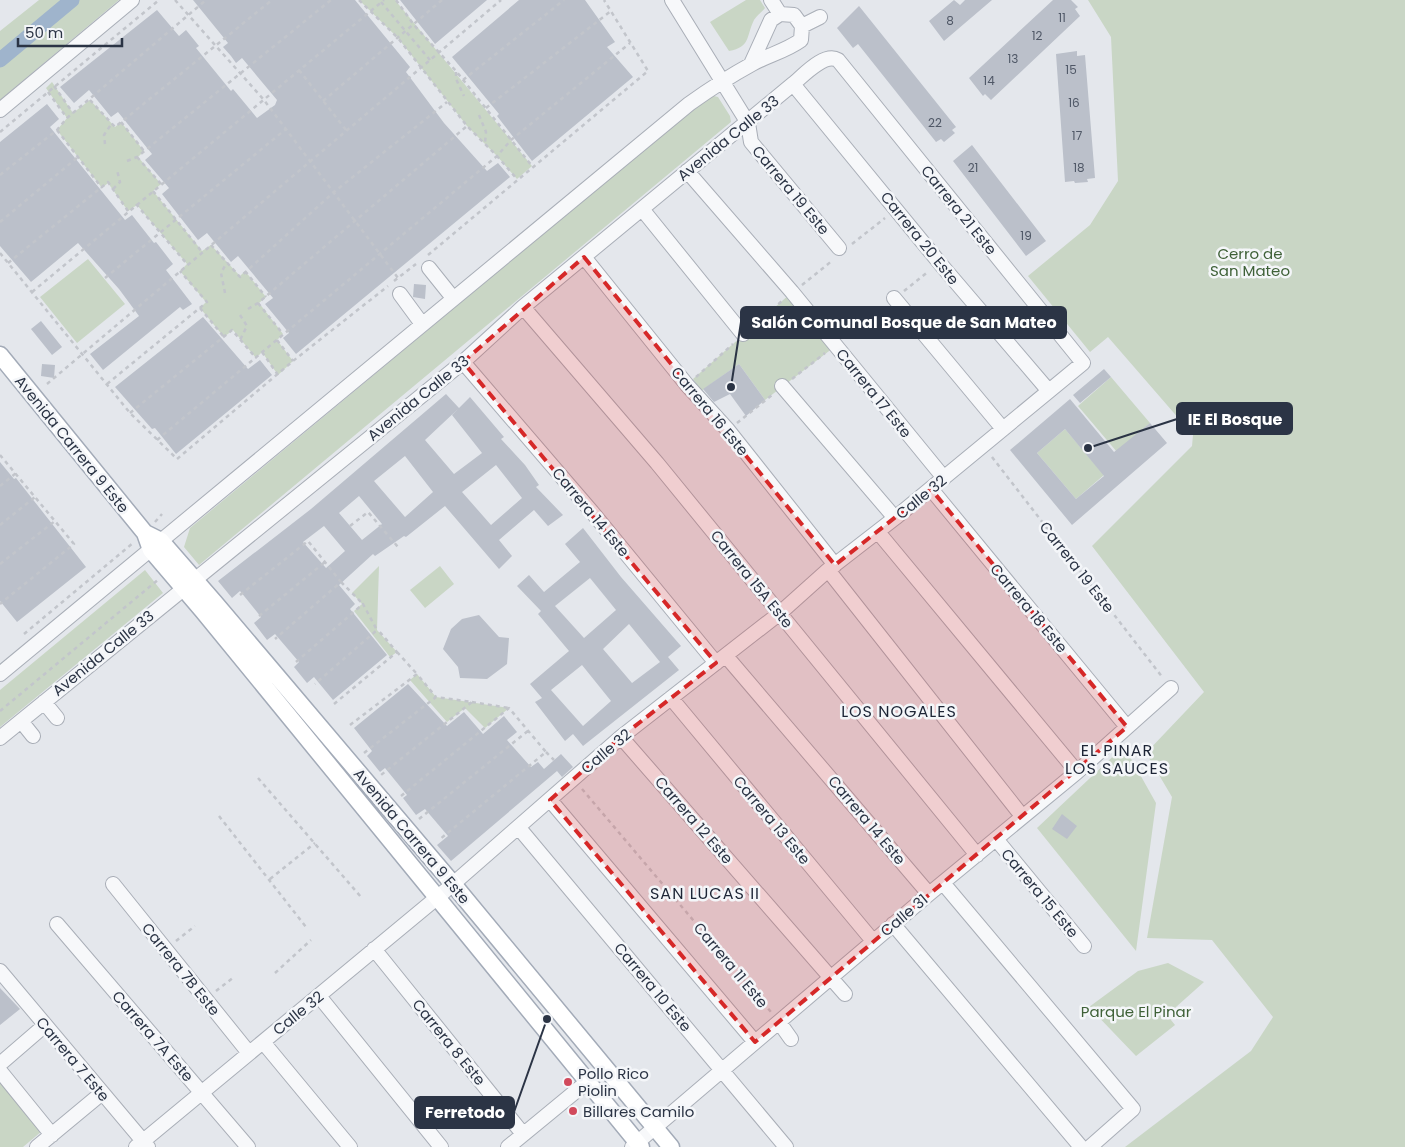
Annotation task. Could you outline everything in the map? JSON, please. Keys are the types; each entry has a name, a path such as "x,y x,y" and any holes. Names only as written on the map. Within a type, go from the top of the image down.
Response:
{"main road":[{"name":"Avenida Carrera 9 Este","path":"0,355 156,546 453,884 671,1147"},
{"name":"Avenida Carrera 9 Este","path":"156,546 169,571 189,584 637,1145"}],"street":[{"path":"0,110 132,0"},
{"name":"Carrera 19 Este","path":"672,0 748,123 751,142 839,248"},
{"path":"771,0 780,14"},
{"path":"0,674 453,298 721,80 732,76 751,64 789,49 801,40 802,26 794,16 780,14 771,20 751,64"},
{"path":"802,26 820,17"},
{"name":"Avenida Calle 33","path":"0,738 463,362 523,307 793,84 821,62 833,58"},
{"name":"Carrera 21 Este","path":"833,58 838,60 1083,363"},
{"name":"Carrera 20 Este","path":"793,84 943,267 1048,390"},
{"name":"Carrera 17 Este","path":"687,171 792,292 944,478"},
{"path":"642,209 743,334"},
{"name":"Carrera 16 Este","path":"584,257 687,385 728,430 1022,816"},
{"path":"429,268 453,298"},
{"path":"400,294 422,324"},
{"path":"894,298 1002,429"},
{"name":"Carrera 15A Este","path":"523,307 657,463 977,855"},
{"name":"Carrera 14 Este","path":"463,362 721,660 929,894"},
{"name":"Calle 32","path":"142,1145 249,1053 438,898 621,737 780,613 832,568 1083,363"},
{"path":"782,386 895,518"},
{"name":"Carrera 18 Este","path":"931,489 1127,728"},
{"path":"878,532 1077,772"},
{"name":"Calle 31","path":"637,1145 754,1042 893,924 1077,772 1171,688"},
{"name":"Carrera 13 Este","path":"671,698 873,941"},
{"path":"44,702 57,718"},
{"path":"21,721 33,736"},
{"name":"Carrera 12 Este","path":"621,737 845,994"},
{"path":"550,800 754,1042"},
{"name":"Carrera 10 Este","path":"519,828 786,1147"},
{"name":"Carrera 15 Este","path":"996,839 1084,946"},
{"path":"943,883 1133,1109 1090,1147"},
{"name":"Carrera 7B Este","path":"113,884 249,1053"},
{"name":"Carrera 7A Este","path":"58,924 248,1147"},
{"path":"893,924 1081,1147"},
{"name":"Carrera 8 Este","path":"374,949 523,1134"},
{"name":"Carrera 7 Este","path":"2,978 102,1093 142,1145"},
{"path":"319,996 442,1147"},
{"name":"Carrera 11 Este","path":"779,1022 791,1039"},
{"path":"0,1064 44,1026"},
{"path":"263,1042 350,1147"},
{"path":"0,1071 52,1135"},
{"path":"508,1147 587,1082"},
{"path":"37,1147 102,1093"}],"path":[{"path":"0,132 159,0"},
{"path":"175,0 264,100 398,278"},
{"path":"0,176 57,130 67,118 206,0"},
{"path":"90,100 116,127 215,44 272,0"},
{"path":"127,161 138,157 331,0"},
{"path":"359,0 398,38 467,126 485,143 517,180"},
{"path":"396,0 414,25 456,71 532,166"},
{"path":"323,101 442,0"},
{"path":"47,384 82,352 501,0"},
{"path":"463,80 564,0"},
{"path":"0,253 130,413 177,459 293,361 398,278 648,70 604,0"},
{"path":"32,292 383,1 405,32 430,60"},
{"path":"486,108 611,12"},
{"path":"157,440 497,156 511,140 630,44"},
{"path":"299,70 346,130"},
{"path":"456,71 456,79 464,96"},
{"path":"54,86 73,113"},
{"path":"48,92 67,118"},
{"path":"210,245 240,277 334,192 447,102"},
{"path":"479,116 486,132 485,143"},
{"path":"121,122 144,152"},
{"path":"105,144 104,135 112,123"},
{"path":"248,309 258,303 467,126"},
{"path":"105,278 161,234 286,129"},
{"path":"57,130 102,188"},
{"path":"0,222 78,157"},
{"path":"138,157 161,184"},
{"path":"113,189 120,182 117,170"},
{"path":"8,263 108,182 128,211"},
{"path":"153,191 202,252"},
{"path":"136,204 187,264"},
{"path":"225,293 221,272 227,262"},
{"path":"107,384 207,302 180,271"},
{"path":"245,272 266,296"},
{"path":"258,303 283,334"},
{"path":"200,308 224,337"},
{"path":"240,315 246,326 240,340"},
{"path":"130,413 232,330 256,358"},
{"path":"277,340 293,361"},
{"path":"262,352 278,375"},
{"name":"Carrera 19 Este","path":"983,446 1171,688"},
{"path":"0,455 74,544 0,604"},
{"path":"0,486 16,473"},
{"path":"0,525 35,497"},
{"path":"350,526 368,512 398,547"},
{"path":"23,635 145,533 162,514"},
{"path":"0,564 55,521"},
{"path":"240,595 308,542 341,582 363,604 378,630 436,697 509,708 554,760"},
{"path":"259,616 325,562"},
{"path":"0,711 169,571"},
{"path":"275,639 341,582"},
{"path":"296,662 363,604"},
{"path":"315,684 378,630"},
{"path":"334,704 397,652"},
{"path":"350,725 417,674"},
{"path":"364,753 436,697"},
{"path":"380,776 472,702"},
{"path":"401,796 509,708"},
{"path":"419,819 529,730"},
{"path":"438,840 546,752"},
{"path":"258,778 361,897"},
{"name":"Carrera 11 Este","path":"573,778 779,1022"},
{"path":"219,816 306,927"},
{"path":"270,879 315,842"},
{"path":"165,950 195,926"},
{"path":"275,973 312,940"},
{"path":"206,1000 234,977"}],"highlighted area":[{"path":"584,257 835,565 931,489 1127,727 755,1042 550,800 621,737 716,663 463,362"}],"green space":[{"path":"39,0 119,0 0,100 0,31"},
{"path":"359,0 395,0 532,166 517,179 467,126 398,38"},
{"path":"746,0 760,0 765,8 754,20 744,44 729,51 710,22"},
{"name":"Cerro de San Mateo","path":"1088,0 1405,0 1405,1147 1125,1147 1251,1051 1273,1017 1212,940 1147,938 1172,797 1146,753 1204,692 1092,546 1192,446 1193,435 1108,337 1090,352 1028,276 1090,225 1118,181 1111,37"},
{"path":"52,82 73,113 90,100 115,127 121,122 144,151 138,157 161,184 153,191 202,251 211,245 240,276 245,271 266,297 259,303 283,334 277,340 293,361 278,375 262,352 256,358 233,330 224,337 200,308 206,302 180,271 187,264 137,205 128,211 108,183 102,188 57,130 67,118 46,88"},
{"path":"710,95 718,97 730,116 731,122 199,565 184,547 190,528"},
{"path":"88,259 125,304 77,343 40,297"},
{"path":"790,294 833,348 765,400 739,364 701,391 693,379"},
{"path":"1111,377 1150,423 1117,452 1078,406"},
{"path":"1065,429 1104,475 1076,499 1037,453"},
{"path":"379,566 377,630 397,652 390,657 354,611 362,604 352,593"},
{"path":"440,566 454,584 425,608 410,590"},
{"path":"145,570 163,593 0,727 0,690"},
{"path":"417,674 436,697 509,708 485,728 465,708 447,722 410,680"},
{"path":"1124,746 1156,803 1136,951 1037,828"},
{"name":"Parque El Pinar","path":"1168,963 1204,982 1167,1015 1175,1025 1136,1056 1089,1007 1138,971"},
{"path":"0,1078 42,1131 23,1147 0,1147"}],"building":[{"path":"193,0 355,0 410,67 406,72 444,123 487,171 498,163 510,177 296,354 283,338 289,333 265,304 273,298 238,256 231,262 207,233 198,240 162,194 169,188 145,160 152,154 118,112 111,117 89,90 74,103 60,87 157,10 179,36 186,30 199,46 196,48 231,91 233,89 257,118 275,105 277,100 242,58 236,63 223,47 228,43"},
{"path":"400,0 487,0 435,44"},
{"path":"519,0 585,0 615,42 607,47 633,77 532,161 497,116 499,114 452,57"},
{"path":"954,0 960,5 965,0 992,0 944,41 929,21"},
{"path":"1053,0 1071,0 1078,7 1075,9 1080,16 991,100 985,94 983,96 969,78"},
{"path":"859,6 956,127 952,130 955,133 944,142 941,139 936,142 858,44 853,48 837,28"},
{"path":"1077,51 1077,56 1085,55 1095,178 1087,179 1088,182 1075,183 1074,181 1065,182 1056,54"},
{"path":"47,104 59,119 50,127 125,220 132,215 154,243 156,242 173,264 166,270 192,304 183,310 180,307 103,370 90,354 139,316 119,289 78,243 31,282 0,246 0,142"},
{"path":"972,145 1046,241 1026,256 953,161"},
{"path":"414,284 426,285 425,299 413,297"},
{"path":"203,317 248,369 260,360 272,375 176,454 155,428 152,429 115,387"},
{"path":"41,321 62,347 52,355 31,329"},
{"path":"42,364 55,365 54,378 41,376"},
{"path":"739,364 765,400 746,416 730,394 714,402 703,389"},
{"path":"1104,369 1111,377 1080,403 1073,395"},
{"path":"446,394 459,408 470,397 504,437 501,439 525,465 539,485 536,487 563,515 548,526 534,510 499,540 512,556 499,569 445,506 406,537 404,536 375,556 373,554 339,585 355,604 350,609 387,655 333,700 314,677 307,683 294,667 299,662 275,634 267,640 254,623 261,617 240,591 232,598 218,581 311,509","holes":["458,409 452,415 482,453 454,474 425,440","405,456 433,492 405,517 374,481","496,465 522,498 491,525 462,492","359,496 382,524 362,540 339,513","324,526 345,551 326,568 303,542"]},
{"path":"1070,399 1114,452 1150,423 1167,443 1072,525 1010,450","holes":["1065,429 1104,476 1076,499 1037,453"]},
{"path":"0,462 14,479 16,478 86,567 17,622 0,601"},
{"path":"583,528 621,577 681,646 668,657 679,670 583,746 573,734 565,741 535,702 542,698 530,684 569,651 538,614 541,611 517,586 529,575 544,592 580,562 565,544","holes":["590,578 616,610 584,638 555,606","629,624 660,662 632,683 603,649","582,665 611,701 583,726 551,690"]},
{"path":"479,615 499,637 509,638 507,664 487,679 460,678 458,667 443,649 451,629 462,619"},
{"path":"408,684 447,726 464,712 483,734 504,716 517,732 507,740 531,767 538,762 544,769 561,754 573,767 562,777 557,771 451,861 437,845 448,836 425,809 416,815 403,798 407,795 385,768 380,772 367,756 372,751 354,728"},
{"path":"1062,814 1077,826 1067,839 1052,829"},
{"path":"0,988 20,1009 0,1025"}],"waterway":[{"path":"0,60 72,0"}],"place":[{"name":"Salón Comunal Bosque de San Mateo","path":"731,387"},
{"name":"IE El Bosque","path":"1088,448"},
{"name":"Ferretodo","path":"547,1019"},
{"name":"Pollo Rico Piolin","path":"568,1082"},
{"name":"Billares Camilo","path":"573,1111"}],"district":[{"name":"LOS NOGALES","path":"899,711"},
{"name":"EL PINAR LOS SAUCES","path":"1117,759"},
{"name":"SAN LUCAS II","path":"705,893"}]}
